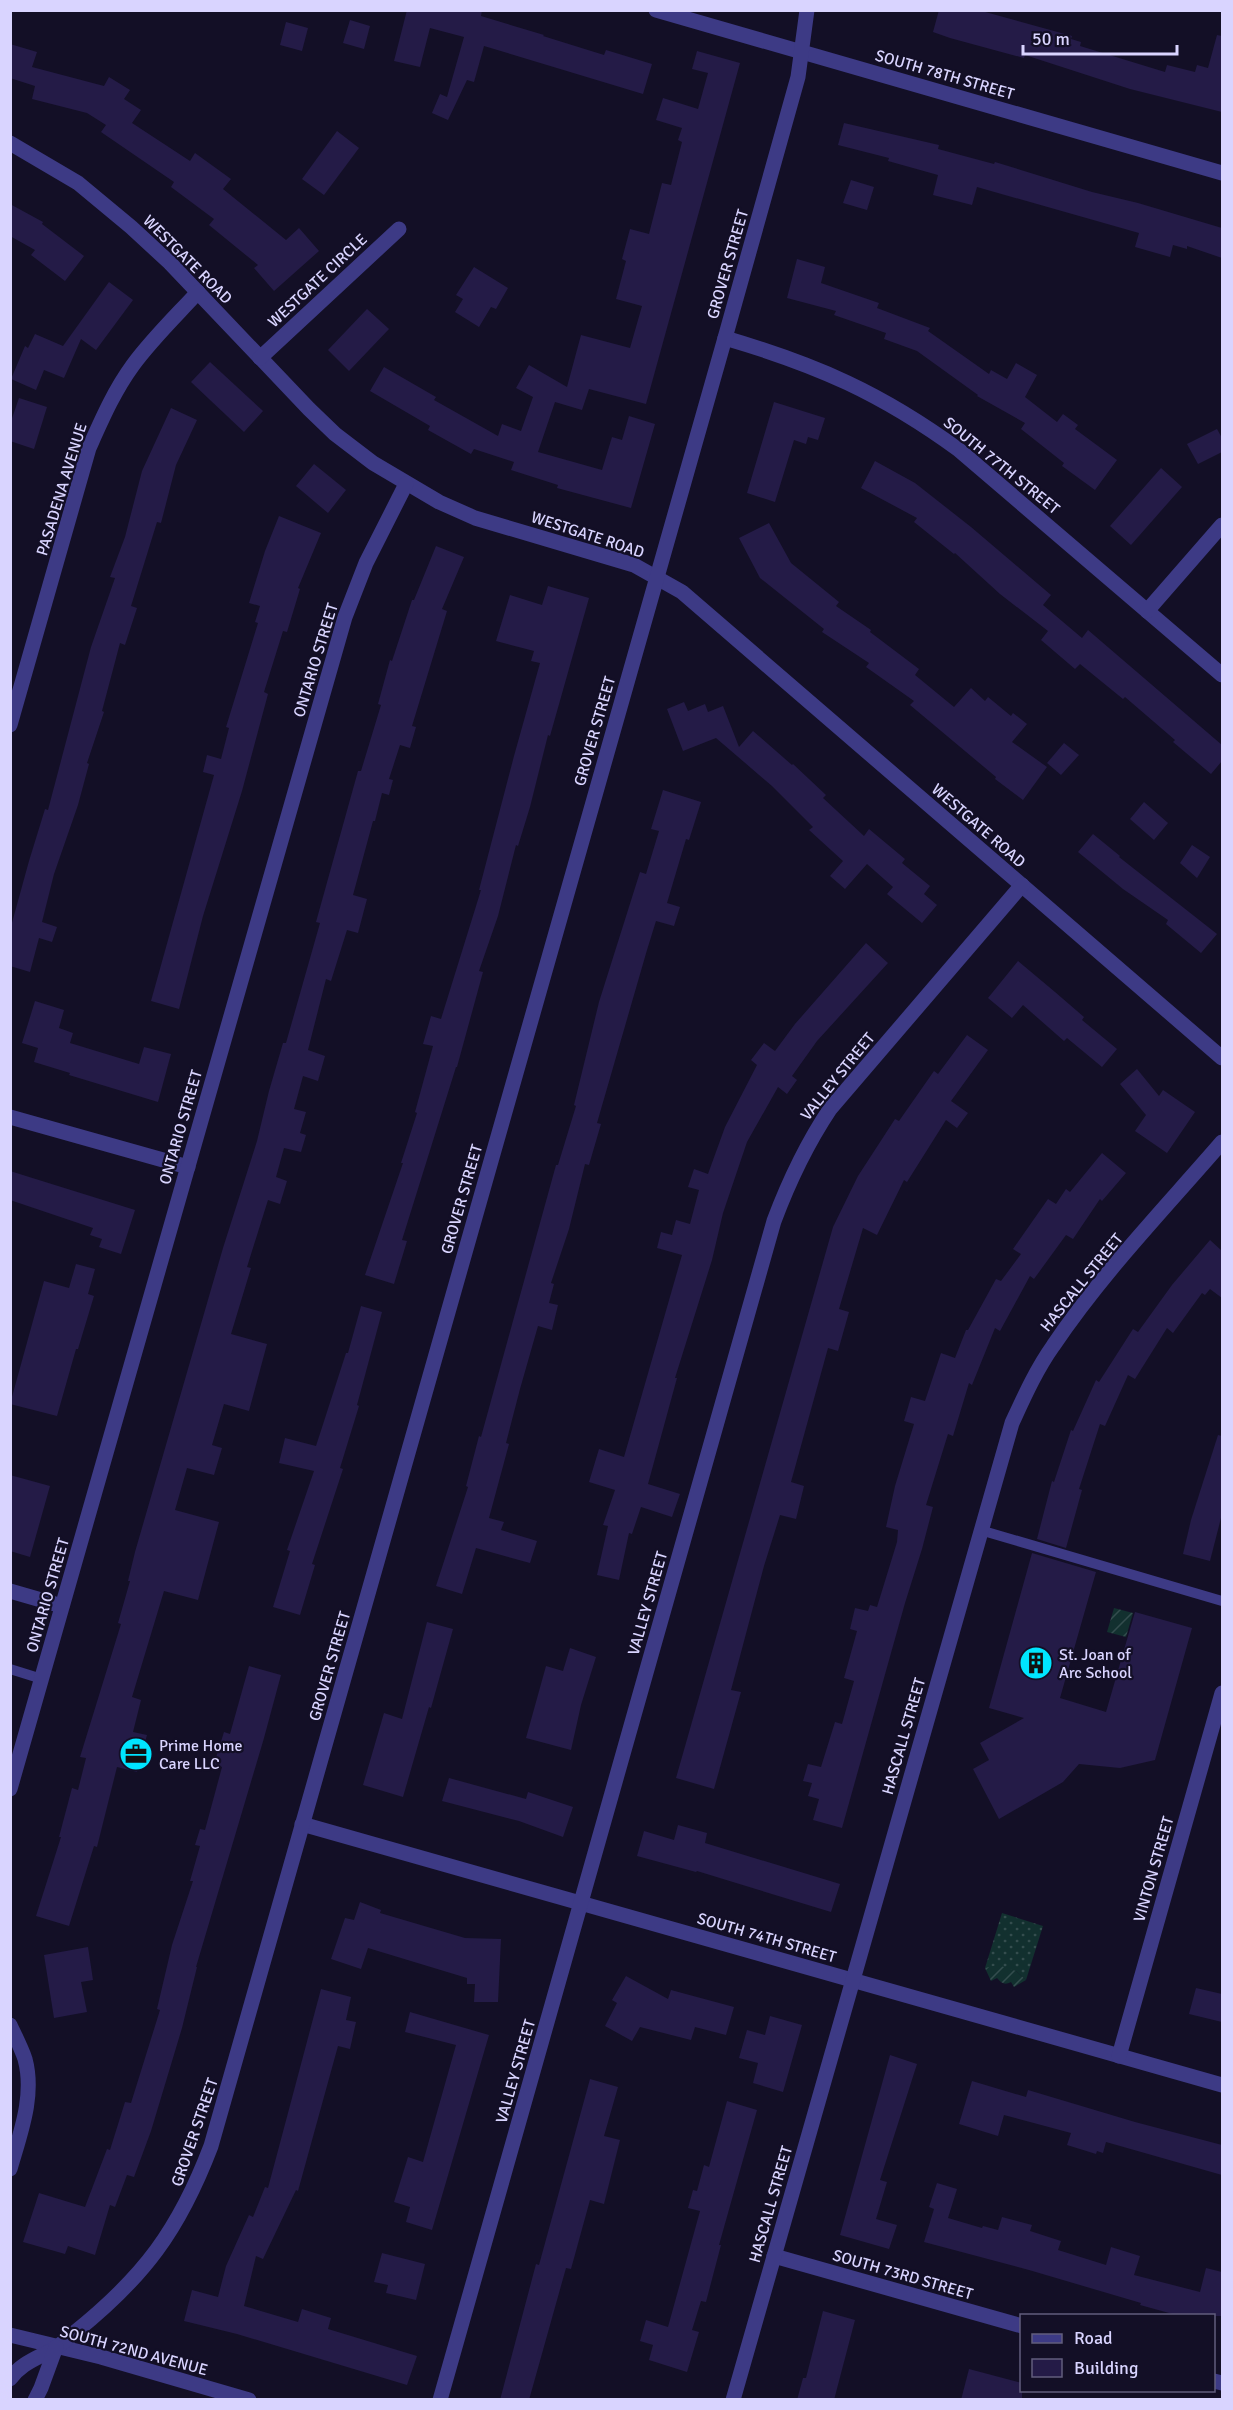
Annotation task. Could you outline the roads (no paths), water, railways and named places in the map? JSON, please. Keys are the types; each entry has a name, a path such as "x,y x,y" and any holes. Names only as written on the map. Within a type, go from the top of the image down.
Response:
{"street":[{"name":"SOUTH 78TH STREET","path":"657,10 1222,173"},
{"name":"GROVER STREET","path":"10,2379 29,2360 56,2347 127,2288 162,2243 190,2199 214,2136 798,77 807,10"},
{"name":"WESTGATE ROAD","path":"10,143 78,183 131,227 198,292 335,434 373,463 406,484 476,518 634,565 682,592 1222,1058"},
{"name":"WESTGATE CIRCLE","path":"260,358 399,229"},
{"name":"PASADENA AVENUE","path":"10,724 89,448 107,407 132,366 198,292"},
{"name":"SOUTH 77TH STREET","path":"725,338 784,355 828,373 876,396 917,420 958,450 1222,675"},
{"name":"ONTARIO STREET","path":"10,1789 345,617 366,563 406,484"},
{"path":"1147,611 1222,525"},
{"name":"VALLEY STREET","path":"440,2400 774,1221 790,1177 808,1141 830,1109 1022,885"},
{"path":"10,1117 188,1167"},
{"name":"HASCALL STREET","path":"733,2400 1012,1423 1030,1384 1052,1347 1085,1302 1222,1142"},
{"path":"10,1591 62,1606"},
{"name":"VINTON STREET","path":"1119,2055 1222,1693"},
{"name":"SOUTH 74TH STREET","path":"302,1824 1222,2085"},
{"path":"10,2025 24,2058 28,2091 23,2123 10,2169"},
{"name":"SOUTH 73RD STREET","path":"774,2256 1020,2325"},
{"name":"SOUTH 72ND AVENUE","path":"10,2335 101,2357 249,2400"},
{"path":"34,2400 41,2388 56,2347"}],"lane":[{"path":"980,1530 1222,1601"},
{"path":"10,1669 42,1678"}],"place":[{"name":"St. Joan of Arc School","path":"1036,1663"},
{"name":"Prime Home Care LLC","path":"136,1754"}]}
